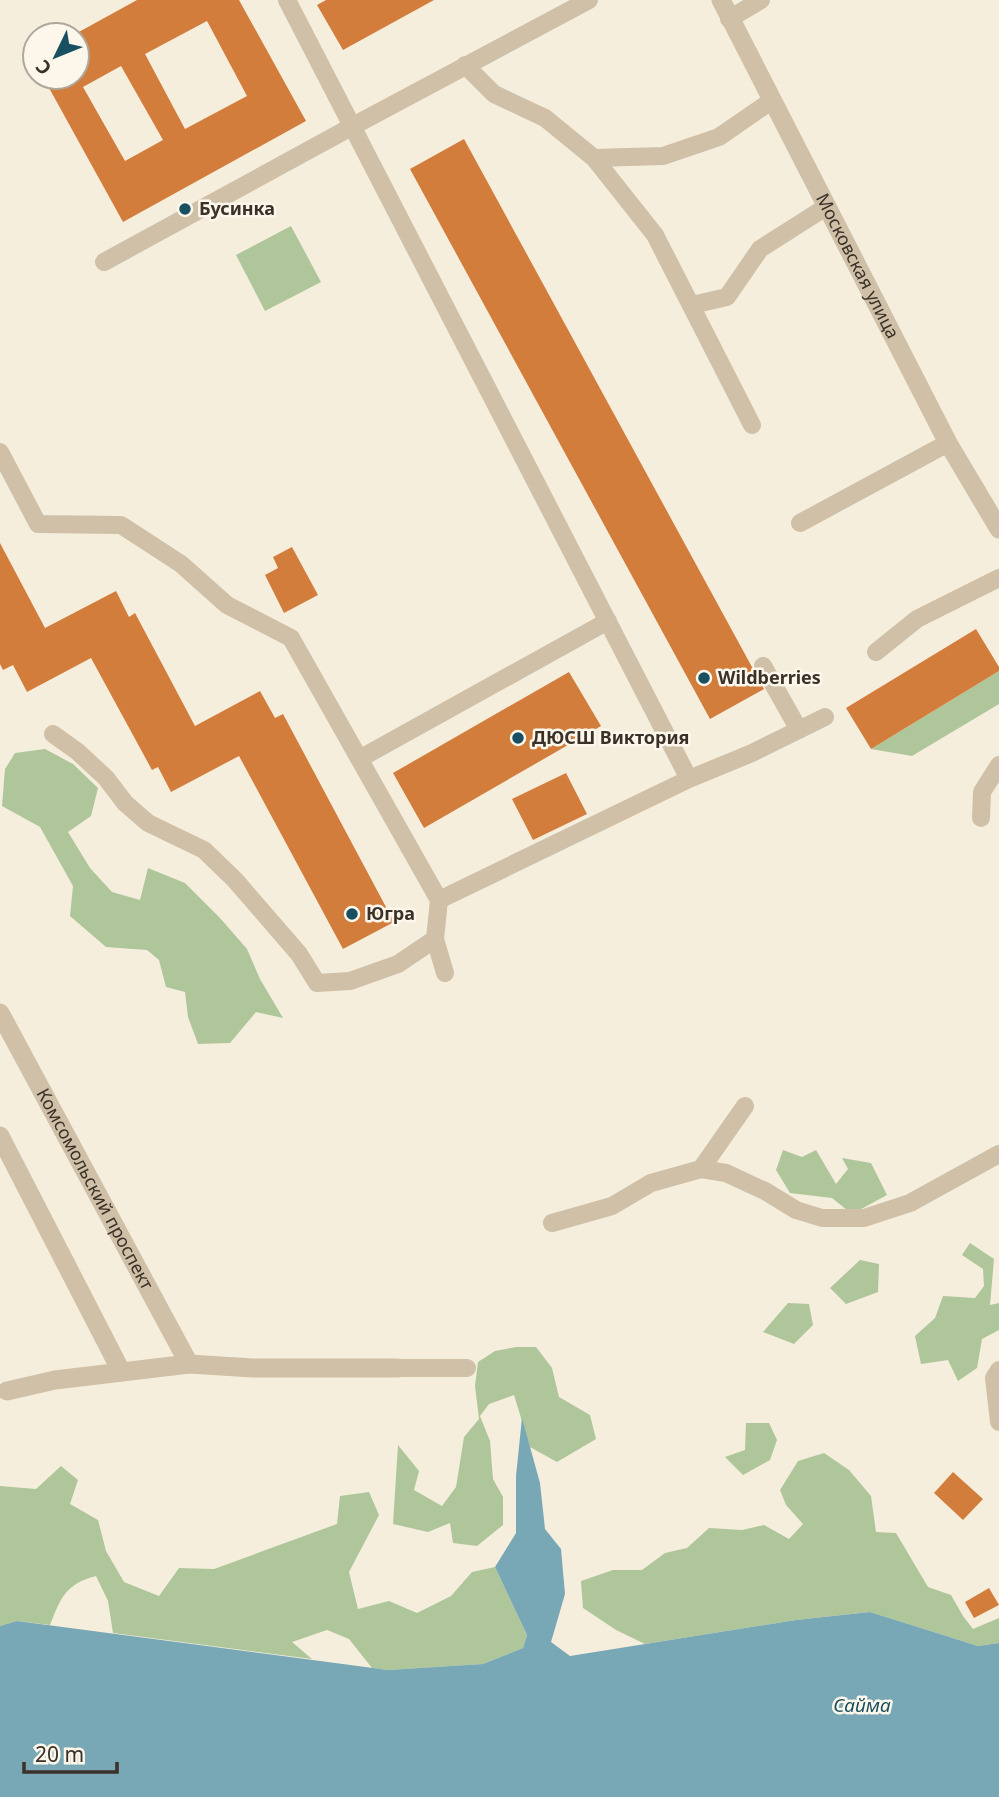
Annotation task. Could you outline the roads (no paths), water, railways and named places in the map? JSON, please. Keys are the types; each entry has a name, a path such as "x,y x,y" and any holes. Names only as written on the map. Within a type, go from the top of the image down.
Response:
{"street":[{"name":"Московская улица","path":"720,0 948,443 999,529"},
{"name":"Комсомольский проспект","path":"0,1013 188,1364"},
{"path":"0,1136 121,1371"},
{"path":"3,1391 55,1380 188,1364 253,1368 398,1368"}],"lane":[{"path":"287,0 689,779"},
{"path":"104,262 589,0"},
{"path":"729,19 761,0"},
{"path":"465,65 494,94 545,118 594,158 655,235 752,425"},
{"path":"594,158 663,156 719,137 771,101"},
{"path":"692,305 727,297 760,249 826,207"},
{"path":"800,523 948,443"},
{"path":"0,452 38,524 121,525 181,564 227,605 291,638 439,900 435,939 445,973"},
{"path":"876,652 917,619 999,578"},
{"path":"359,759 608,621"},
{"path":"763,666 799,730"},
{"path":"439,900 689,779 752,753 825,717"},
{"path":"53,734 78,752 106,778 125,803 148,823 204,850 299,954 317,983 350,981 398,964 435,939"},
{"path":"981,818 982,792 999,765"},
{"path":"701,1169 745,1106"},
{"path":"552,1223 612,1206 651,1183 701,1169 726,1173 765,1191 796,1210 822,1218 864,1218 910,1203 996,1160"},
{"path":"398,1368 467,1368"},
{"path":"999,1370 994,1378 999,1422"}],"water":[{"name":"Сайма","path":"522,1418 540,1483 545,1529 561,1549 565,1594 551,1642 570,1656 796,1620 870,1612 978,1646 999,1643 999,1797 0,1797 0,1626 17,1621 388,1670 483,1664 523,1648 527,1635 495,1567 516,1533 516,1476"}],"place":[{"name":"Бусинка","path":"185,209"},
{"name":"Wildberries","path":"704,678"},
{"name":"ДЮСШ Виктория","path":"518,738"},
{"name":"Югра","path":"352,914"}]}
